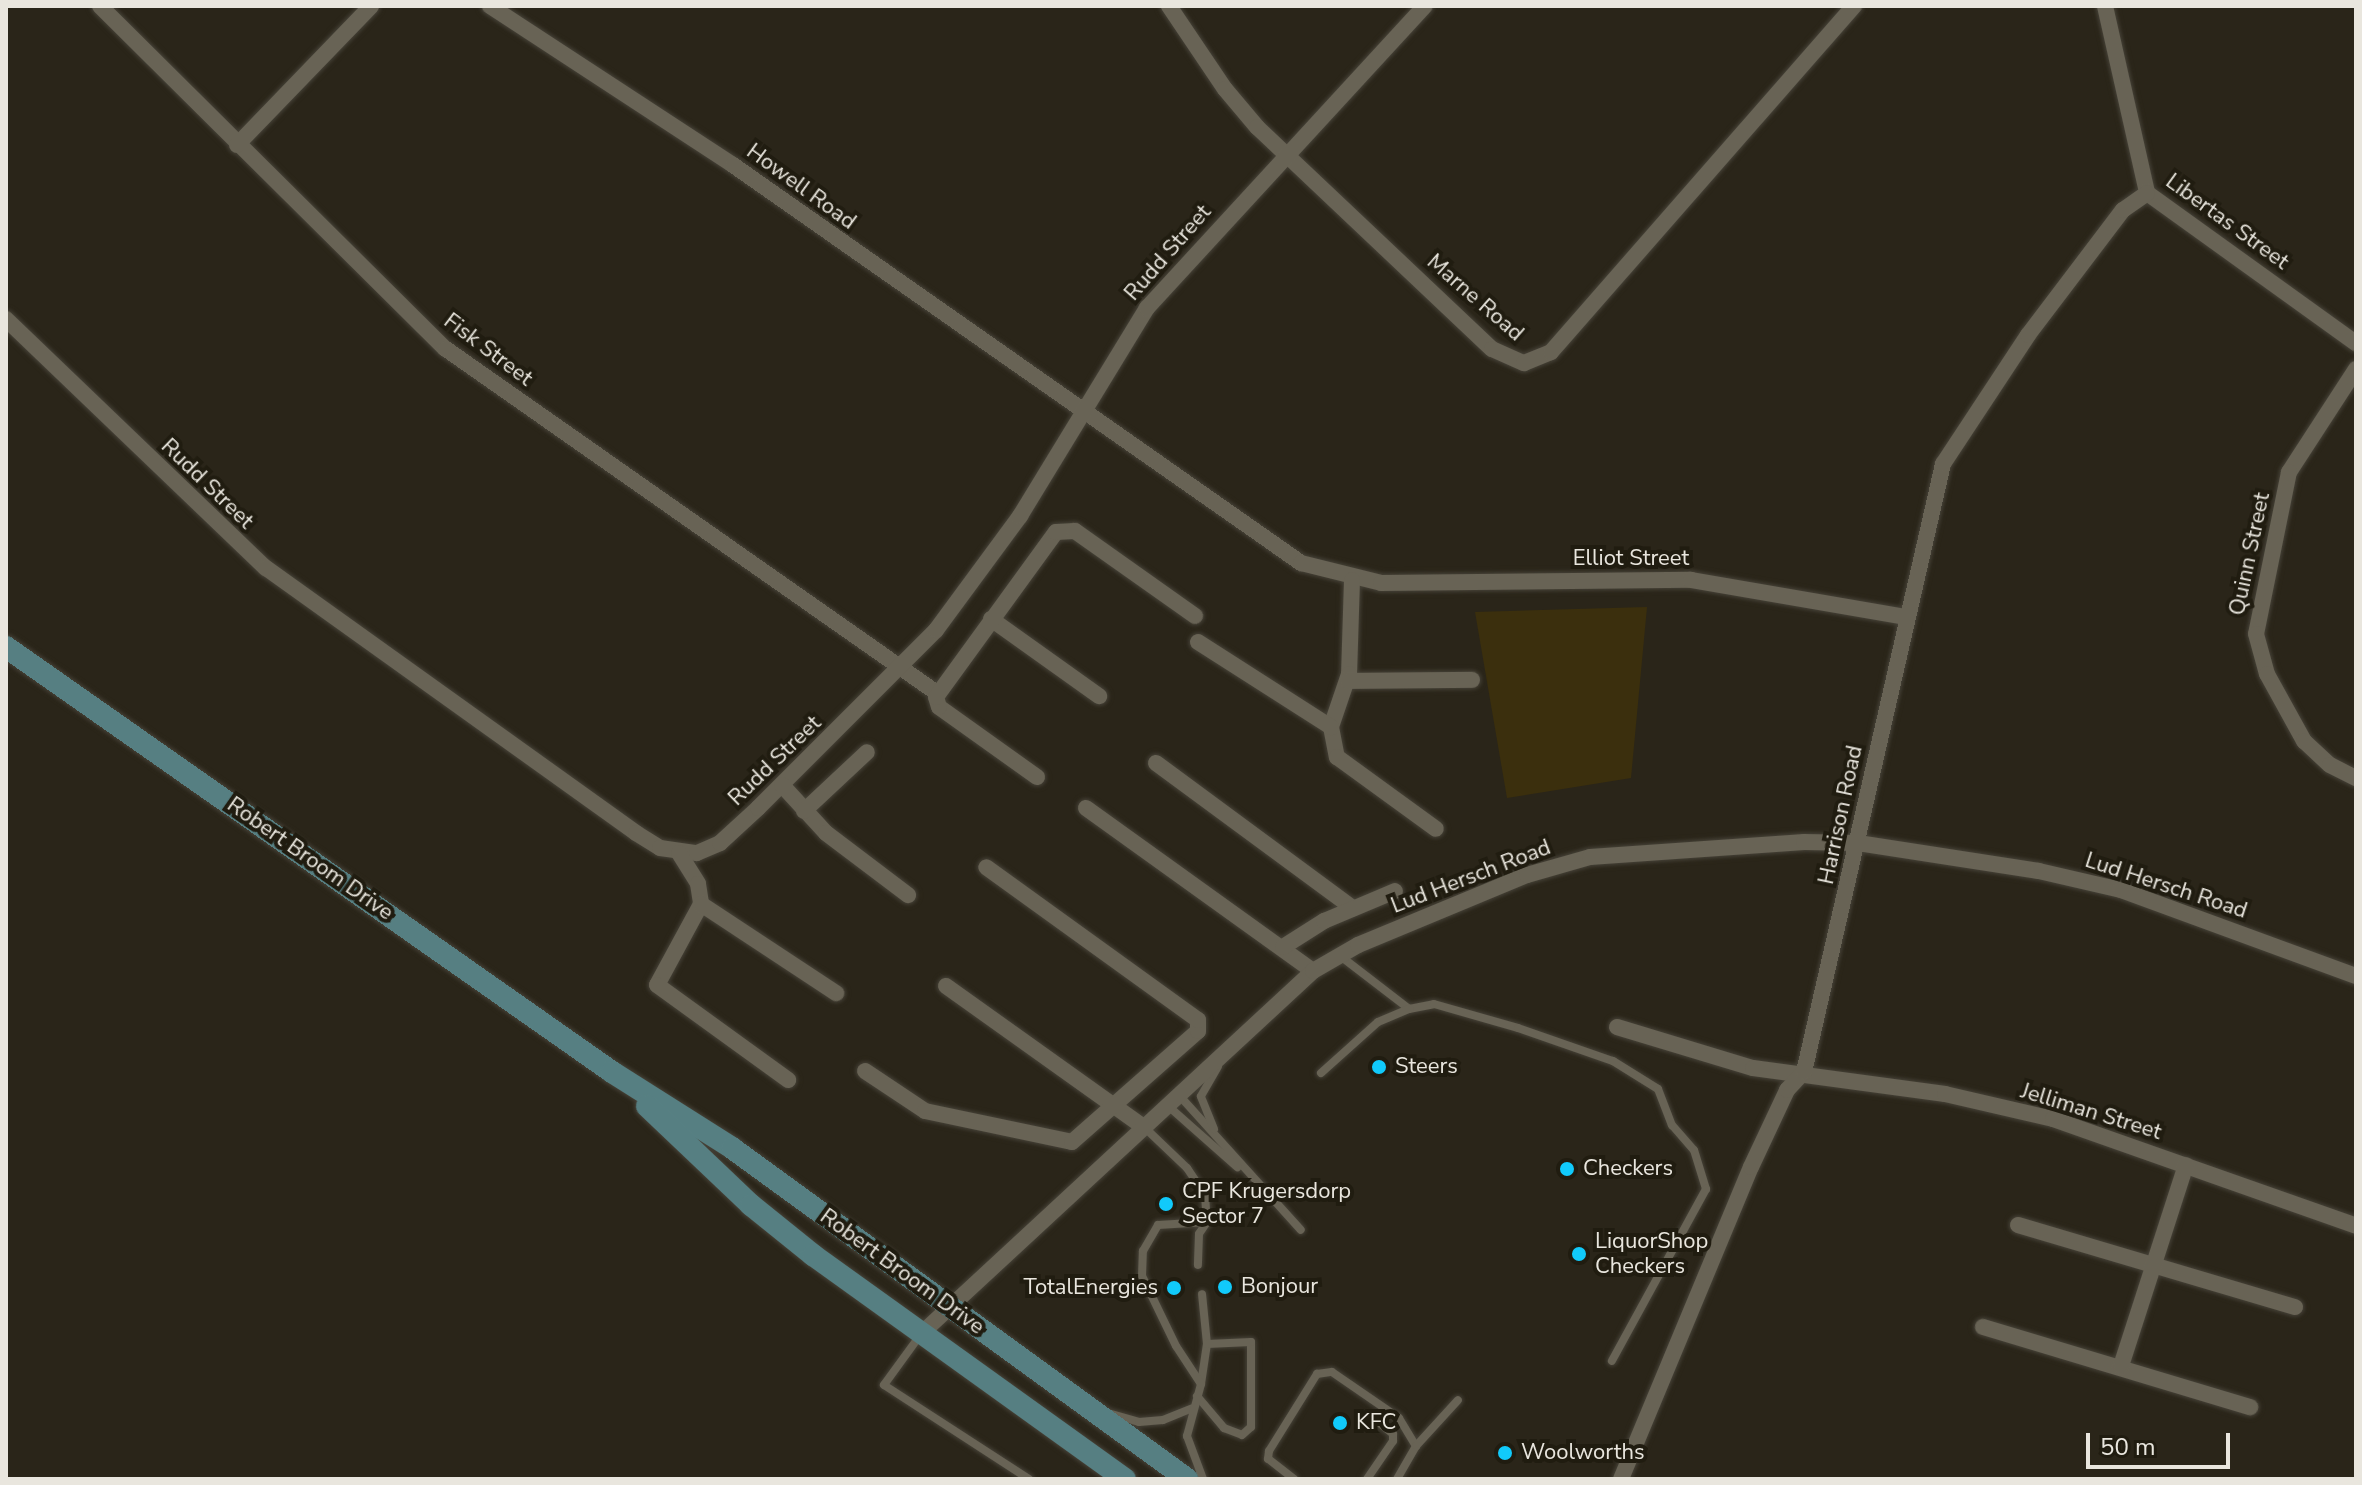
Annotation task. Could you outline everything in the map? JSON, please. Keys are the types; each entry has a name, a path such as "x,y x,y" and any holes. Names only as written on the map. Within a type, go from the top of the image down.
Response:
{"street":[{"name":"Fisk Street","path":"100,6 446,349 903,665 937,693 939,707 1037,777"},
{"path":"237,145 371,6"},
{"name":"Howell Road","path":"490,6 733,165 1080,412"},
{"name":"Marne Road","path":"1169,6 1225,89 1287,155 1492,349 1516,362 1534,361 1557,345 1854,6"},
{"name":"Rudd Street","path":"6,319 266,568 598,807 660,848 679,853 720,843 903,665 976,578 1080,412 1164,287 1425,6"},
{"name":"Libertas Street","path":"2105,6 2147,193 2356,343"},
{"name":"Harrison Road","path":"1621,1479 1751,1167 1787,1090 1804,1072 1943,464 1976,409 2071,277 2123,210 2147,193"},
{"name":"Quinn Street","path":"2356,369 2292,465 2256,634 2267,674 2304,741 2330,765 2356,778"},
{"name":"Elliot Street","path":"1080,412 1261,540 1301,563 1352,580 1691,580 1906,617"},
{"path":"937,693 1056,532 1069,529 1195,616"},
{"path":"1352,580 1348,681 1331,727 1344,767 1436,829"},
{"path":"991,619 1099,696"},
{"path":"1198,642 1331,727"},
{"name":"Robert Broom Drive","path":"6,647 612,1072 732,1148 1187,1479"},
{"path":"1348,681 1472,680"},
{"path":"804,811 867,752"},
{"path":"1156,763 1353,908"},
{"path":"782,785 804,811 908,895"},
{"path":"1086,808 1313,971"},
{"name":"Lud Hersch Road","path":"923,1332 948,1304 1236,1038 1313,971 1338,954 1527,875 1590,857 1858,843 2039,871 2121,890 2356,976"},
{"path":"679,853 698,884 701,904 657,985 788,1080"},
{"path":"865,1071 925,1111 1061,1142 1078,1140 1198,1031 1198,1020 986,867"},
{"path":"1283,947 1353,908 1395,891"},
{"path":"701,904 836,993"},
{"path":"946,986 1142,1126"},
{"name":"Jelliman Street","path":"1617,1027 1753,1068 1804,1072 1945,1094 2053,1119 2356,1226"},
{"name":"Robert Broom Drive","path":"612,1072 751,1205 1125,1479"},
{"path":"2121,1366 2186,1165"},
{"path":"2018,1225 2295,1307"},
{"path":"1983,1327 2250,1407"}],"lane":[{"path":"1338,954 1409,1009"},
{"path":"1321,1073 1378,1022 1409,1009 1446,1007 1613,1061 1658,1089 1672,1125 1685,1134 1706,1189 1612,1361"},
{"path":"1236,1038 1205,1087 1202,1108 1248,1174"},
{"path":"1172,1098 1215,1152 1248,1174"},
{"path":"1172,1098 1301,1230"},
{"path":"1142,1126 1187,1168 1205,1195 1207,1222 1199,1234 1198,1265"},
{"path":"1201,1384 1170,1335 1142,1276 1143,1251 1158,1225 1207,1222"},
{"path":"1202,1294 1207,1344 1201,1384 1192,1408 1187,1436 1203,1479"},
{"path":"923,1332 884,1385 1029,1479"},
{"path":"1197,1396 1224,1428 1242,1435 1251,1427 1251,1342 1207,1344"},
{"path":"1294,1479 1268,1459 1269,1451 1317,1374 1332,1372 1399,1418 1416,1446"},
{"path":"1397,1479 1416,1446 1458,1400"},
{"path":"1093,1411 1139,1422 1163,1420 1192,1408"},
{"path":"1367,1479 1393,1441 1393,1434 1378,1422"}],"shaded area":[{"path":"1647,607 1631,778 1507,798 1475,612"}],"place":[{"name":"Steers","path":"1379,1067"},
{"name":"Checkers","path":"1567,1169"},
{"name":"CPF Krugersdorp Sector 7","path":"1166,1204"},
{"name":"LiquorShop Checkers","path":"1579,1254"},
{"name":"Bonjour","path":"1225,1287"},
{"name":"TotalEnergies","path":"1174,1288"},
{"name":"KFC","path":"1340,1423"},
{"name":"Woolworths","path":"1505,1453"}]}
